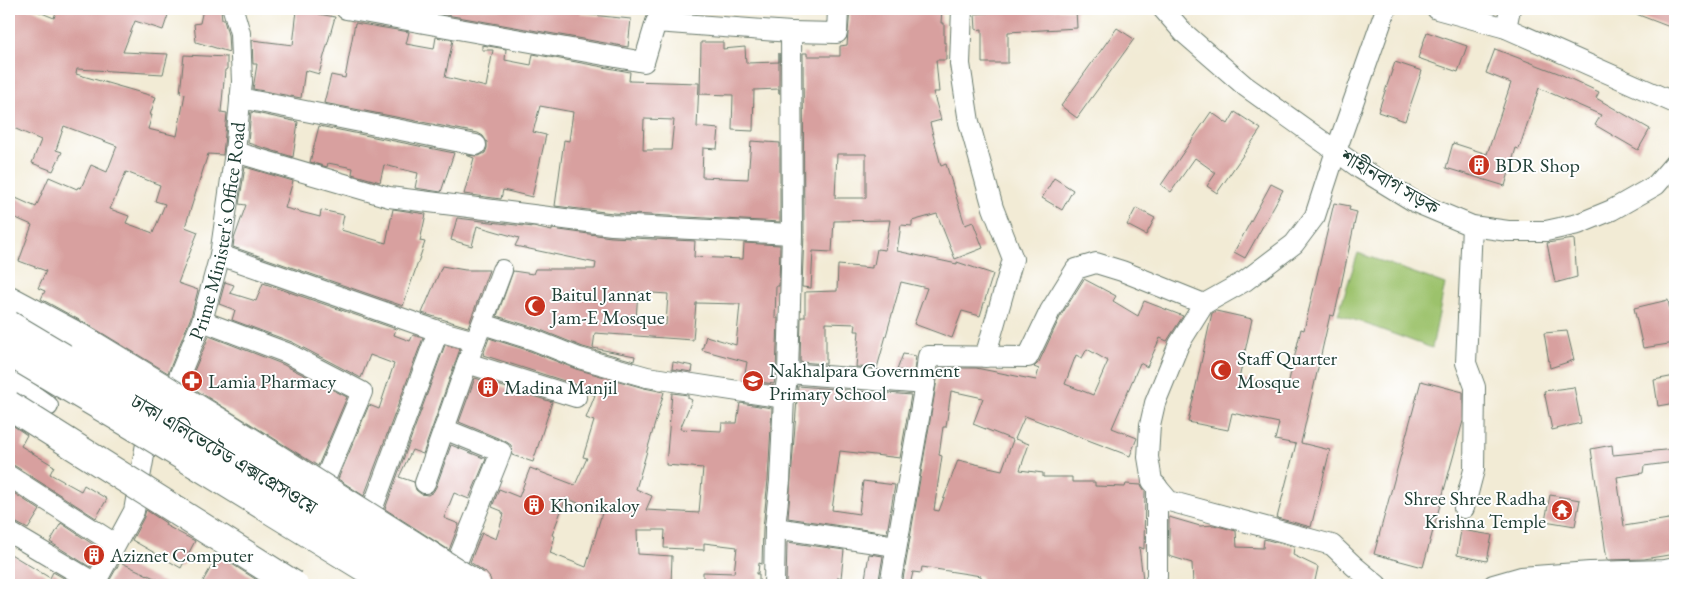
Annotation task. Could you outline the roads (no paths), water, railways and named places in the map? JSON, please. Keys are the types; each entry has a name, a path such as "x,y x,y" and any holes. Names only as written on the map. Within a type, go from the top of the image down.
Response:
{"highway":[{"path":"9,300 84,340 153,381 476,585"},
{"name":"ঢাকা এলিভেটেড এক্সপ্রেসওয়ে","path":"9,323 202,440 447,576"},
{"name":"ঢাকা এলিভেটেড এক্সপ্রেসওয়ে","path":"9,352 134,426 393,585"},
{"path":"9,405 294,585"}],"street":[{"name":"Prime Minister's Office Road","path":"95,584 134,511 146,444 175,386 202,321 220,254 235,152 242,82 240,33 233,9"},
{"path":"346,9 644,62 656,22 791,32 837,33 838,9"},
{"path":"962,9 960,64 969,122 993,208 1013,259 985,356"},
{"name":"শাহীনবাগ সড়ক","path":"1163,9 1184,33 1245,86 1361,169 1415,202 1472,226 1508,231 1546,230 1578,224 1612,210 1656,185 1675,163"},
{"path":"1377,585 1332,545 1170,501 1152,481 1148,457 1150,425 1155,403 1179,344 1204,304 1245,281 1294,244 1315,216 1386,9"},
{"path":"1437,9 1506,28 1675,103"},
{"path":"1506,28 1510,9"},
{"path":"774,585 775,528 780,481 784,398 788,373 792,234 791,32"},
{"path":"240,98 476,145"},
{"path":"235,152 389,197 612,225 792,234"},
{"path":"1464,508 1474,470 1475,387 1466,363 1472,226"},
{"path":"220,254 438,331 480,332 534,340 579,358 648,377 784,398"},
{"path":"890,585 925,384 928,356 1028,357 1050,311 1076,269 1096,263 1122,271 1204,304"},
{"path":"425,483 502,270"},
{"path":"202,321 287,353 362,392 324,484"},
{"path":"9,323 48,344 160,417 280,492 313,510 431,585"},
{"path":"370,516 438,331"},
{"path":"467,363 576,397"},
{"path":"788,373 925,384"},
{"path":"9,378 48,406"},
{"path":"444,429 501,452 447,576"},
{"path":"9,476 115,544"},
{"path":"1154,585 1157,577 1157,486"},
{"path":"775,528 896,546"},
{"path":"9,532 95,584"},
{"path":"1493,585 1521,577 1675,568"}],"tram line":[{"path":"9,347 397,585"}],"railway":[{"path":"9,363 146,444 370,585"}],"place":[{"name":"BDR Shop","path":"1479,165"},
{"name":"Baitul Jannat Jam-E Mosque","path":"535,306"},
{"name":"Staff Quarter Mosque","path":"1221,370"},
{"name":"Lamia Pharmacy","path":"192,381"},
{"name":"Nakhalpara Government Primary School","path":"753,381"},
{"name":"Madina Manjil","path":"488,387"},
{"name":"Khonikaloy","path":"534,505"},
{"name":"Shree Shree Radha Krishna Temple","path":"1562,510"},
{"name":"Aziznet Computer","path":"94,555"}]}
